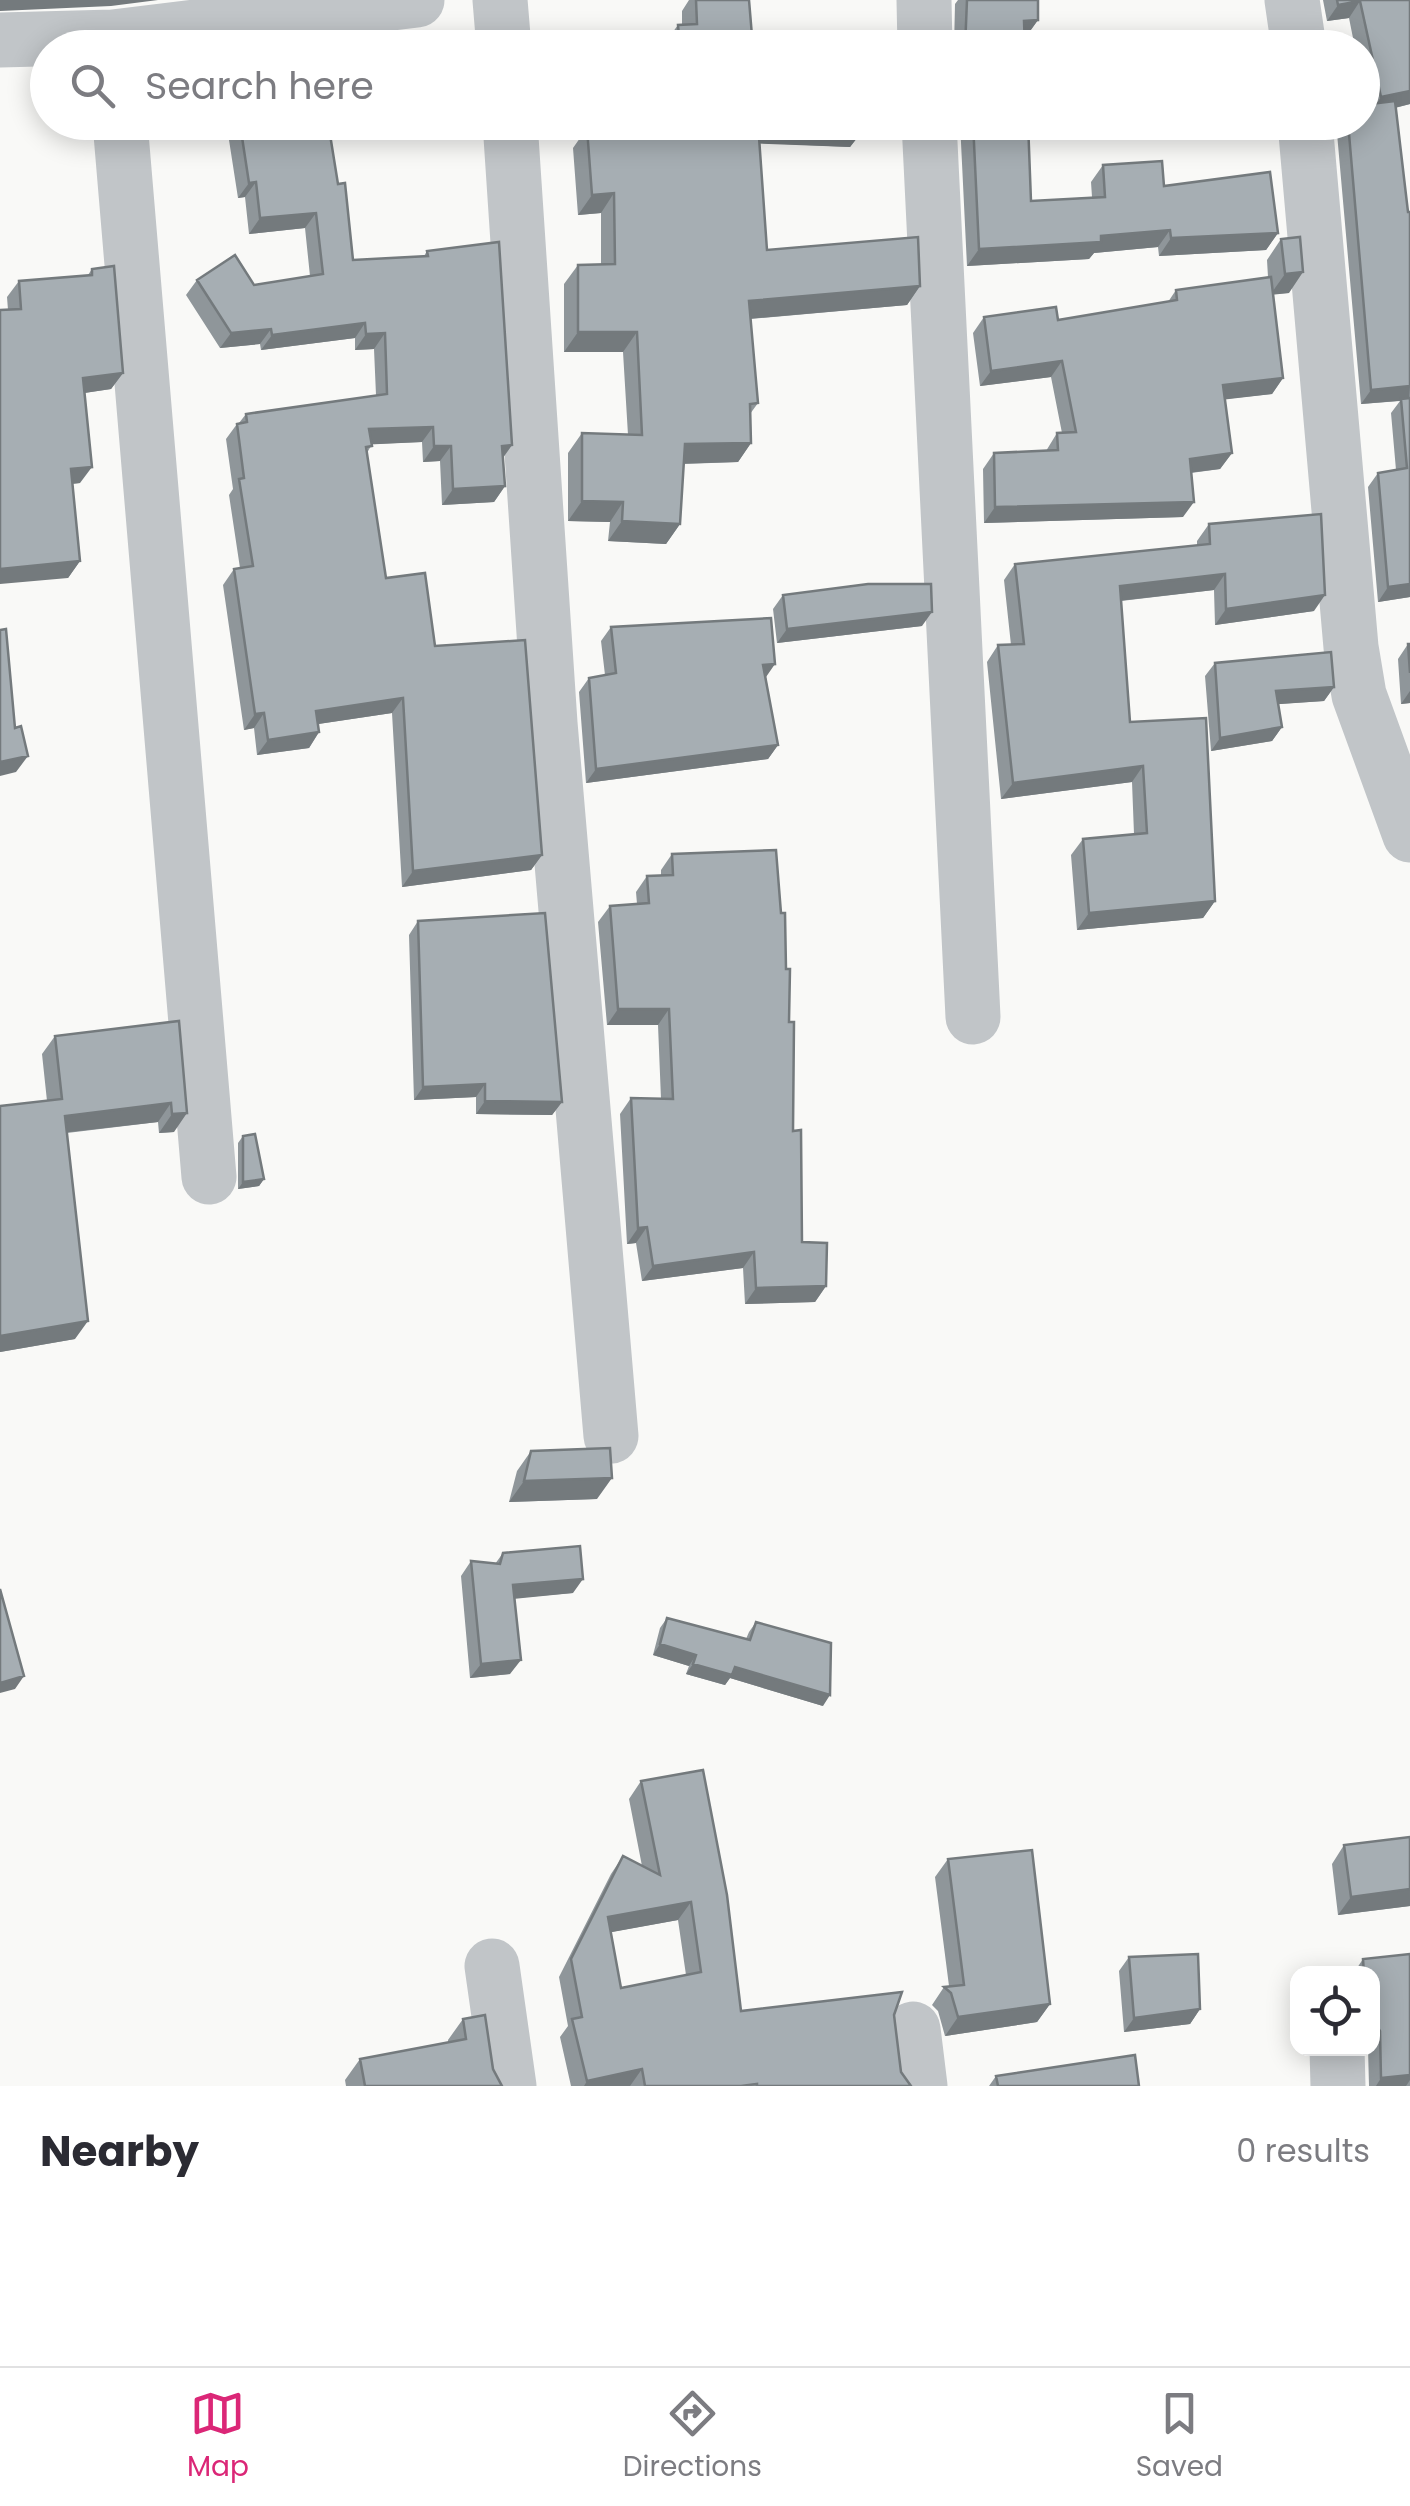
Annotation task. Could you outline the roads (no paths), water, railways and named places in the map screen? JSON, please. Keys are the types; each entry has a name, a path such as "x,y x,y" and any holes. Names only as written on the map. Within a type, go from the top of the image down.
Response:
{"street":[{"path":"198,30 409,0"},
{"path":"500,0 502,30"},
{"path":"924,0 925,30"},
{"path":"1292,0 1296,30"},
{"path":"0,40 30,41"},
{"path":"122,140 209,1178"},
{"path":"511,140 550,724 610,1436"},
{"path":"929,140 973,1018"},
{"path":"1308,140 1351,648 1359,695 1410,836"},
{"path":"492,1966 509,2086"},
{"path":"913,2029 920,2086"},
{"path":"1336,2056 1338,2086"}]}
